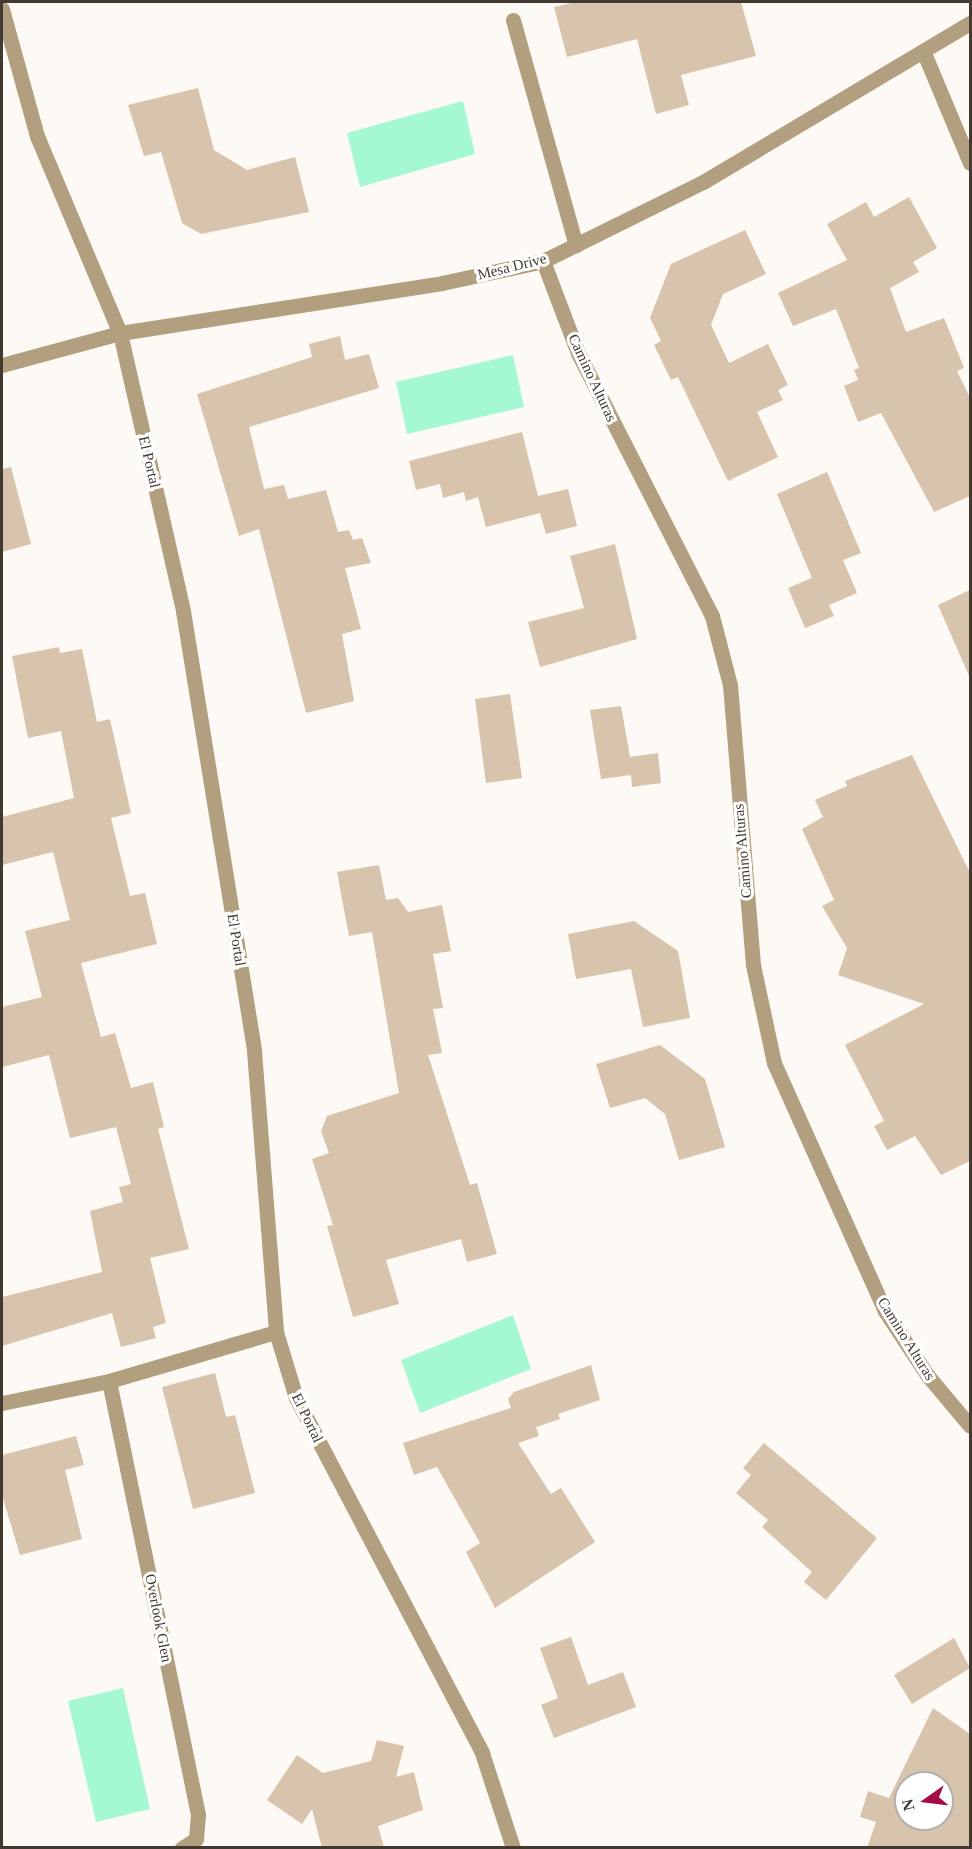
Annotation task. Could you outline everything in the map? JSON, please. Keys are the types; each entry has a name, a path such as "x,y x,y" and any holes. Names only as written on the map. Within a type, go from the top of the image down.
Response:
{"street":[{"name":"El Portal","path":"2,9 38,136 120,333 183,611 254,1051 276,1332 296,1398 482,1753 513,1848"},
{"path":"513,20 576,245"},
{"name":"Mesa Drive","path":"2,365 120,333 442,283 543,261 703,182 924,53 970,23"},
{"path":"924,53 970,163"},
{"name":"Camino Alturas","path":"543,261 578,353 712,616 730,685 753,965 774,1063 885,1311 928,1376 970,1426"},
{"path":"2,1403 110,1381 276,1332"},
{"name":"Overlook Glen","path":"110,1381 198,1815 196,1839 182,1848"}],"green space":[{"path":"463,101 475,154 360,187 347,133"},
{"path":"513,355 524,407 407,434 396,382"},
{"path":"513,1315 531,1369 420,1413 401,1360"},
{"path":"123,1688 150,1809 96,1822 68,1701"}],"building":[{"path":"576,2 741,2 756,56 681,75 689,105 656,114 637,39 567,57 554,7"},
{"path":"198,88 214,150 247,170 295,157 309,212 201,234 182,223 161,152 144,156 128,105"},
{"path":"909,197 937,248 913,262 919,272 890,288 906,332 944,318 964,368 957,371 970,398 970,496 934,512 881,413 858,422 844,386 858,380 854,370 859,368 836,309 793,326 778,293 847,260 827,224 866,202 874,217"},
{"path":"745,230 766,274 723,294 711,325 729,363 768,344 788,385 778,390 783,400 757,412 778,457 728,481 678,377 671,380 654,345 661,341 650,318 671,264"},
{"path":"340,336 345,360 369,354 379,388 249,427 264,489 284,485 288,499 326,490 338,532 349,530 353,540 362,538 371,563 345,568 361,629 342,634 354,701 306,713 259,529 239,536 197,394 312,357 309,344"},
{"path":"522,432 538,496 568,489 577,526 546,534 540,513 486,527 478,497 466,501 464,492 443,498 440,484 416,490 409,461"},
{"path":"11,467 31,544 2,552 2,469"},
{"path":"827,472 861,553 843,560 857,593 829,605 834,616 805,628 788,588 812,578 777,494"},
{"path":"615,544 637,639 540,667 528,622 584,608 570,556"},
{"path":"970,590 970,678 938,605"},
{"path":"59,647 60,653 82,649 97,722 110,719 131,813 111,818 130,896 145,893 157,944 81,963 101,1037 115,1033 131,1088 153,1082 164,1127 158,1129 189,1249 150,1258 166,1323 153,1327 156,1338 121,1347 112,1313 2,1346 2,1297 102,1272 90,1211 123,1202 119,1187 131,1184 116,1127 70,1138 49,1055 2,1067 2,1007 42,997 25,931 70,920 53,852 2,865 2,817 74,798 61,731 28,738 12,656"},
{"path":"510,694 522,778 486,783 475,699"},
{"path":"621,706 630,757 658,753 661,783 632,787 631,775 601,779 590,710"},
{"path":"912,755 970,873 970,1161 941,1175 915,1136 887,1150 874,1126 884,1121 845,1045 924,1004 838,975 847,948 822,906 834,900 802,829 823,817 815,800 847,786 845,781"},
{"path":"379,865 386,900 398,898 408,912 442,905 451,951 433,954 443,1008 433,1009 442,1053 428,1055 470,1185 477,1183 497,1254 467,1262 461,1239 386,1260 399,1304 353,1317 327,1226 333,1225 312,1159 329,1153 321,1131 327,1116 399,1093 372,932 349,936 337,872"},
{"path":"634,921 678,951 690,1018 643,1027 631,969 576,979 568,934"},
{"path":"660,1045 705,1079 725,1147 679,1160 665,1114 645,1098 610,1108 596,1064"},
{"path":"591,1365 600,1400 558,1414 560,1419 536,1427 539,1436 518,1443 551,1494 561,1488 595,1542 495,1608 466,1552 480,1543 437,1467 414,1475 403,1443 511,1408 508,1399 514,1392"},
{"path":"215,1373 226,1417 235,1415 255,1493 193,1509 162,1387"},
{"path":"76,1436 84,1465 65,1470 82,1539 20,1555 2,1495 2,1455"},
{"path":"764,1443 877,1538 826,1600 804,1582 812,1572 762,1527 768,1520 736,1493 751,1475 743,1468"},
{"path":"571,1637 588,1685 623,1672 636,1707 554,1738 541,1705 558,1698 540,1648"},
{"path":"954,1638 970,1668 912,1704 894,1675"},
{"path":"933,1708 970,1734 970,1848 867,1848 876,1822 860,1817 868,1791 889,1798 894,1788 894,1831 954,1831 954,1771 902,1771"},
{"path":"377,1740 404,1746 396,1777 414,1772 423,1810 378,1826 384,1848 322,1848 312,1809 302,1824 267,1800 297,1755 323,1773 371,1761"}]}
